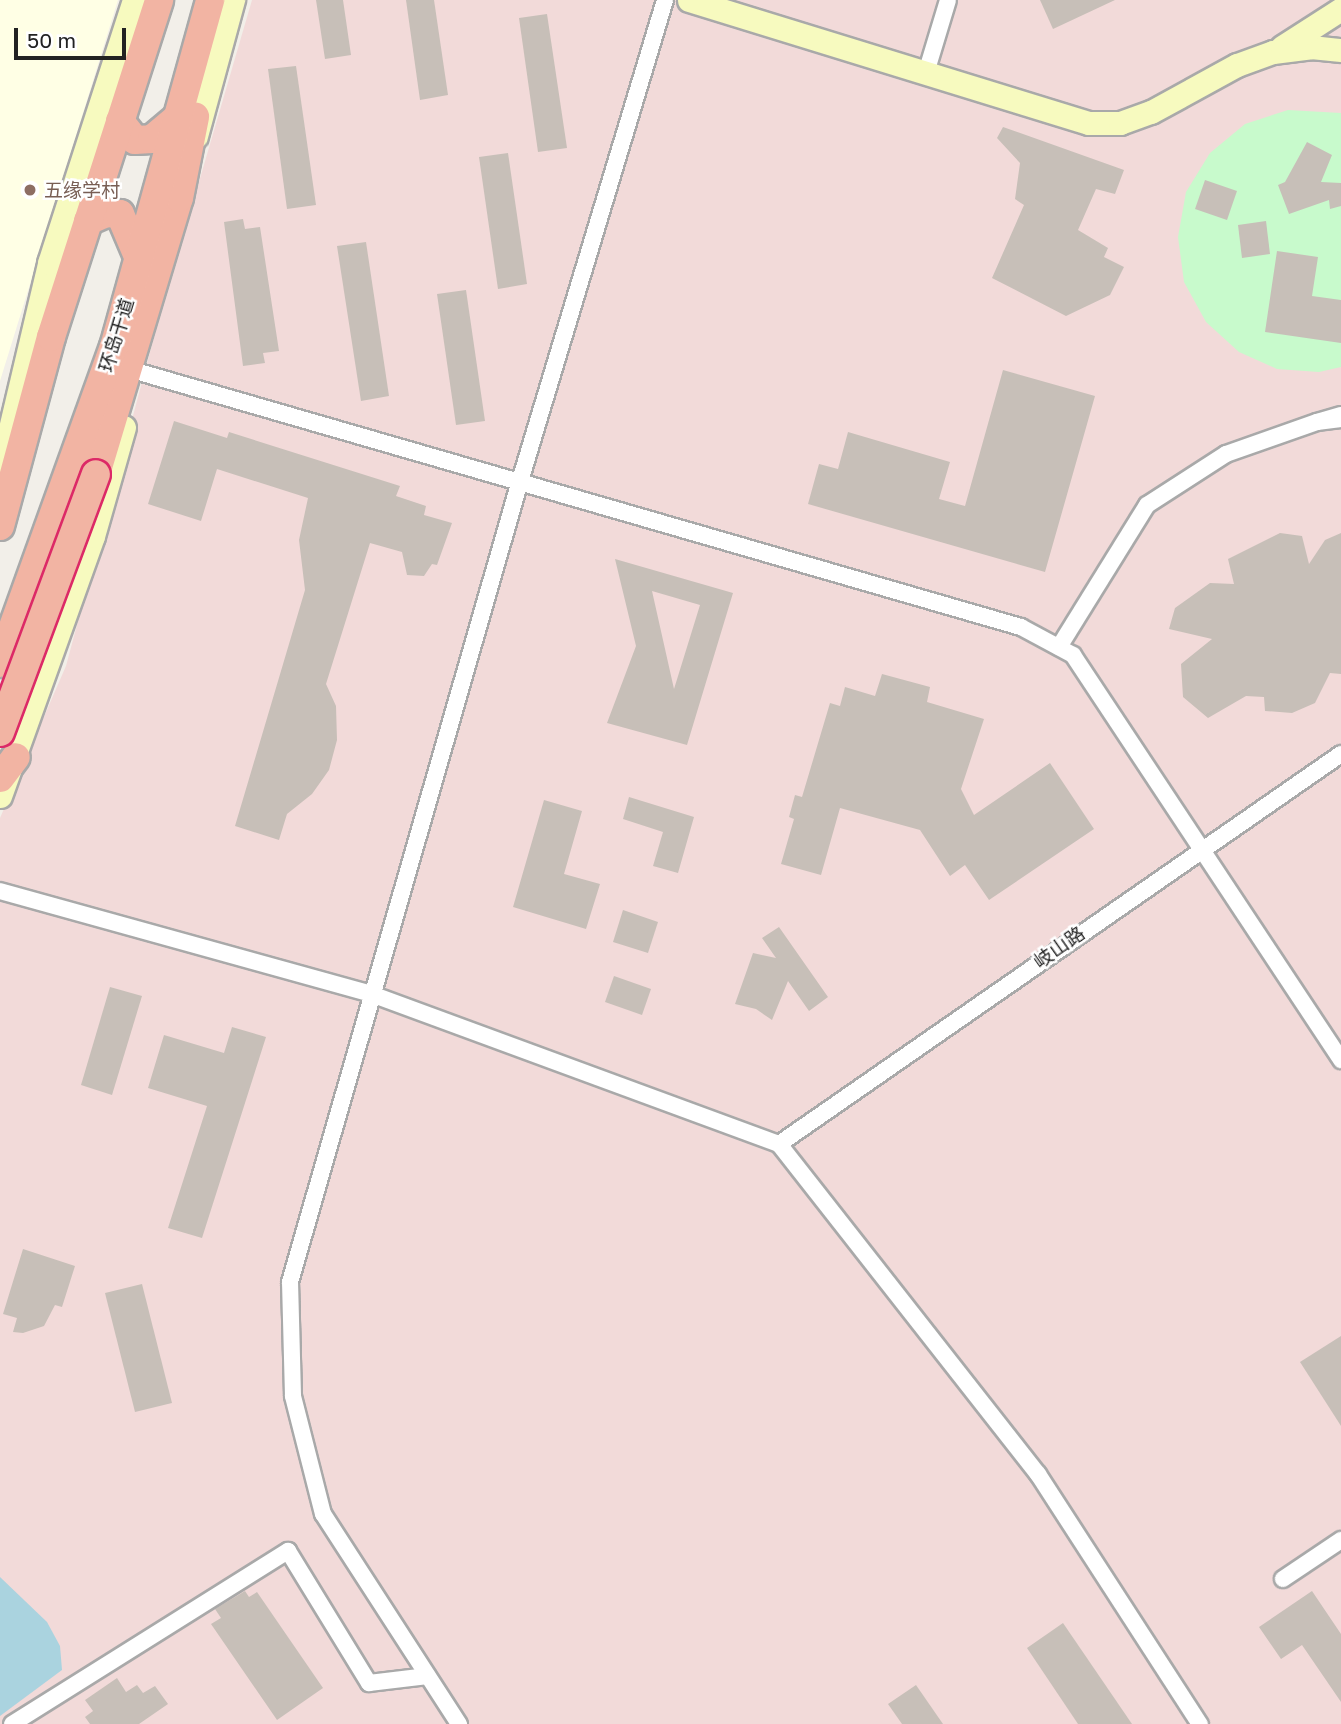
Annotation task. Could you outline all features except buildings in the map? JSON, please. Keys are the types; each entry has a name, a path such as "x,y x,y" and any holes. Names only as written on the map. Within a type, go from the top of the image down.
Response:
{"highway":[{"path":"0,526 88,221 159,0"},
{"path":"0,732 96,474 179,198 211,0"},
{"name":"环岛干道","path":"0,663 114,347 211,0"},
{"path":"120,121 135,140 152,139 177,118"},
{"path":"88,221 106,213 120,214 139,259"}],"main road":[{"path":"0,471 49,263 134,0"},
{"path":"0,796 8,767 93,537 139,372 179,198 233,0"},
{"path":"689,0 926,73 1063,119 1120,123 1273,52 1341,9"},
{"path":"1273,52 1311,47 1341,50"}],"street":[{"path":"459,1724 323,1514 293,1396 290,1282 520,481 665,0"},
{"path":"926,73 948,0"},
{"path":"139,372 1021,627 1073,655 1202,847 1335,1036 1341,1060"},
{"path":"1059,647 1147,505 1226,454 1317,422 1341,417"},
{"name":"岐山路","path":"779,1144 1202,847 1341,754"},
{"path":"0,891 374,995 779,1144 1038,1474 1200,1724"},
{"path":"1283,1579 1341,1540"},
{"path":"12,1724 288,1551 369,1683 428,1676"}],"shaded area":[{"name":"五缘学村","path":"0,0 118,0 0,381"},
{"path":"252,0 1341,0 1341,1724 0,1724 0,818 66,666 157,326"}],"green space":[{"path":"1288,110 1341,113 1341,367 1319,372 1277,369 1239,352 1206,322 1184,282 1178,237 1186,192 1210,153 1245,124"}],"water":[{"path":"0,1577 47,1622 60,1646 62,1670 0,1716"}],"place":[{"name":"五缘学村","path":"30,190"}]}
